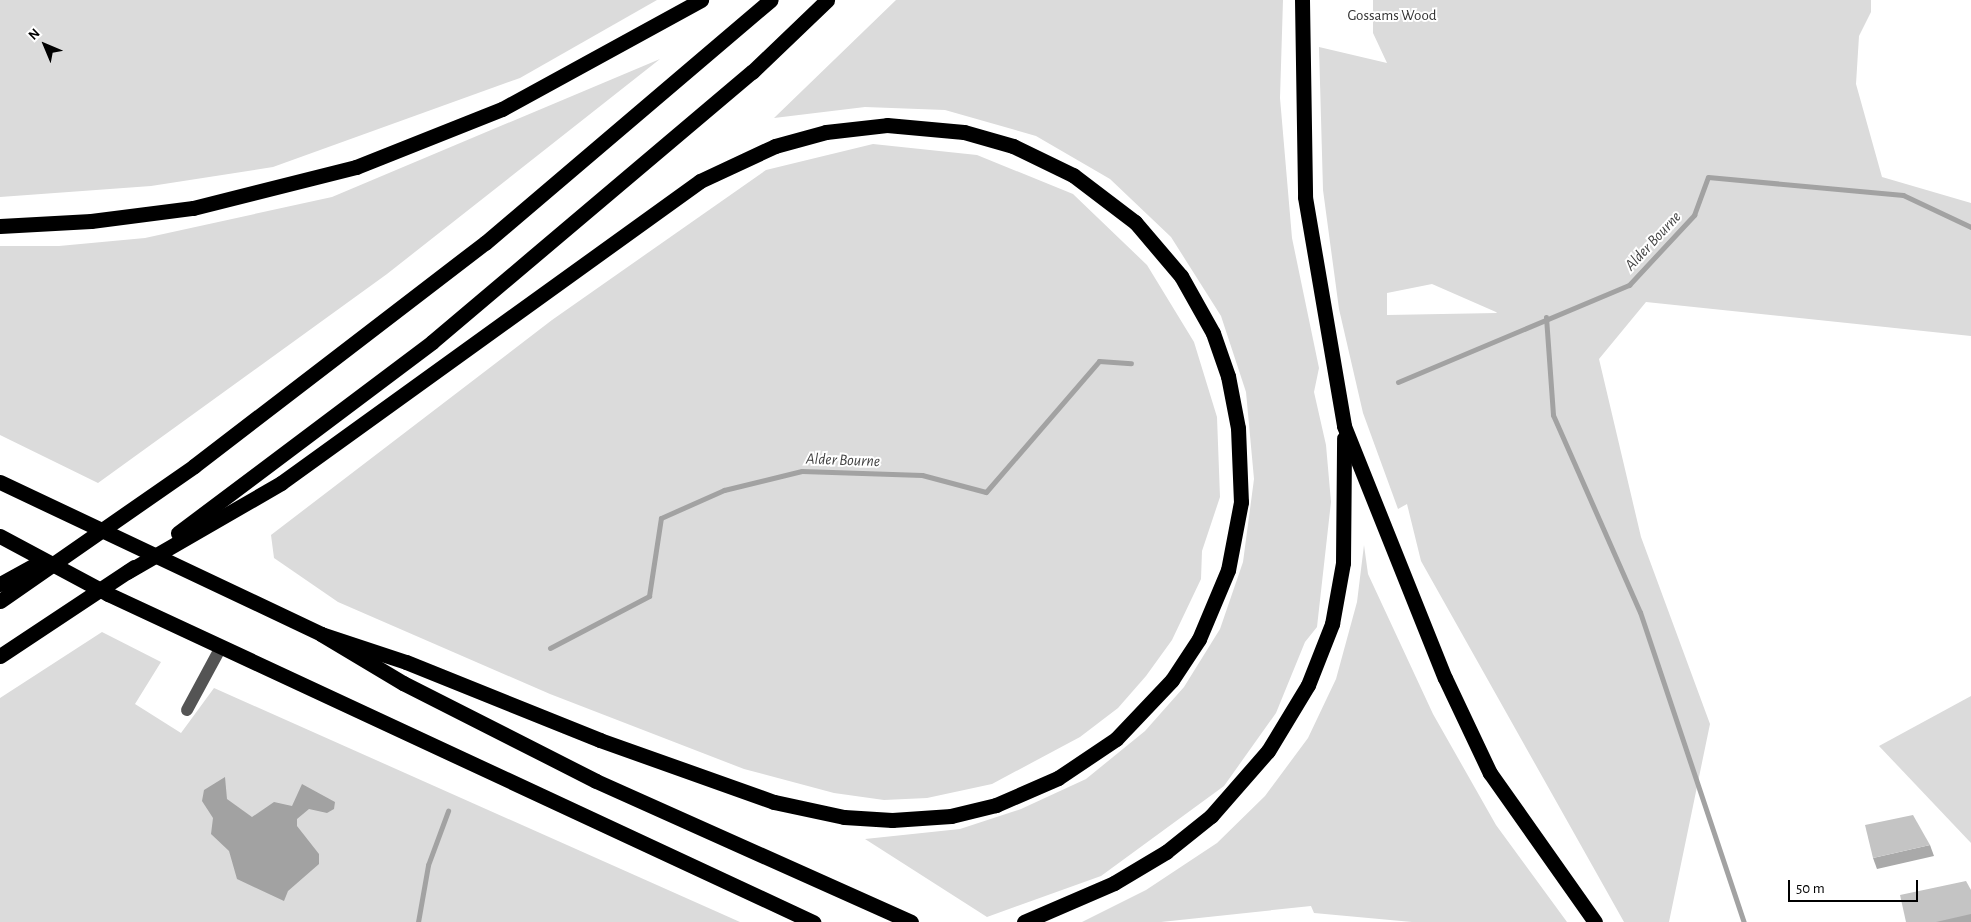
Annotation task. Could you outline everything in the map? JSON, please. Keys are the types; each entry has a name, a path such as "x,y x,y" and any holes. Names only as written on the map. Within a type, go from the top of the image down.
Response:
{"highway":[{"path":"0,226 100,220 193,208 356,167 502,109 701,0"},
{"path":"0,601 89,535 194,466 485,243 771,0"},
{"path":"0,656 127,572 461,318 752,72 827,0"},
{"path":"1024,922 1114,883 1166,852 1222,806 1273,743 1308,684 1335,608 1343,563 1344,426 1304,197 1302,0"},
{"path":"127,572 257,497 700,181 775,146 857,127 916,126 964,132 1013,146 1073,175 1135,222 1181,276 1213,333 1228,376 1238,428 1241,502 1228,570 1199,639 1161,693 1116,739 1058,778 996,805 951,816 892,820 844,817 789,806 706,780 406,662 321,634"},
{"path":"1344,426 1441,669 1490,773 1595,922"},
{"path":"0,482 321,634 403,683 596,781 911,922"},
{"path":"0,584 89,535"},
{"path":"0,536 221,647 812,922"}],"lane":[{"path":"187,710 221,647"}],"green space":[{"path":"0,0 657,0 520,78 273,167 151,186 0,197"},
{"path":"896,0 1283,0 1280,98 1292,238 1319,368 1314,392 1326,445 1331,502 1317,627 1305,642 1276,713 1224,786 1101,876 987,917 865,839 960,829 1021,809 1086,779 1145,731 1184,687 1220,629 1243,562 1254,479 1246,392 1221,316 1171,237 1110,179 1036,136 945,110 865,107 774,118"},
{"name":"Gossams Wood","path":"1373,0 1871,0 1871,12 1859,36 1856,84 1882,177 1971,203 1971,336 1646,302 1599,359 1641,537 1710,724 1669,922 1624,922 1421,561 1407,504 1398,509 1363,413 1339,309 1323,190 1319,47 1387,63 1373,33","holes":["1432,284 1496,312 1387,315 1387,293"]},
{"path":"660,59 387,274 98,483 0,435 0,246 59,246 145,238 332,197"},
{"path":"873,144 977,155 1073,194 1147,265 1194,342 1217,417 1220,497 1202,551 1201,579 1172,640 1146,676 1118,708 1080,737 992,784 927,798 884,800 834,793 744,769 550,694 338,602 274,558 271,535 552,320 766,170"},
{"path":"1364,545 1368,574 1433,714 1496,825 1567,922 1412,922 1314,913 1311,906 1161,922 1082,922 1146,890 1217,843 1265,796 1308,738 1336,679 1357,602"},
{"path":"102,632 161,662 135,704 181,733 214,688 740,922 0,922 0,698"},
{"path":"1971,696 1971,843 1879,746"}],"shaded area":[{"path":"225,777 227,799 252,817 274,802 292,806 302,784 335,802 334,809 327,813 309,809 297,819 297,826 319,854 319,864 288,891 284,901 237,879 229,851 211,834 213,818 202,801 204,790"}],"building":[{"path":"1913,815 1930,845 1873,858 1865,825"},
{"path":"1966,881 1971,890 1971,914 1936,922 1906,922 1900,895"}],"waterway":[{"name":"Alder Bourne","path":"1398,382 1629,285 1694,215 1708,177 1903,195 1971,227"},
{"path":"1546,317 1553,415 1640,612 1744,922"},
{"name":"Alder Bourne","path":"550,648 649,596 661,518 724,490 802,471 922,475 986,492 1099,361 1131,363"},
{"name":"Alder Bourne","path":"418,922 428,865 448,811"}]}
